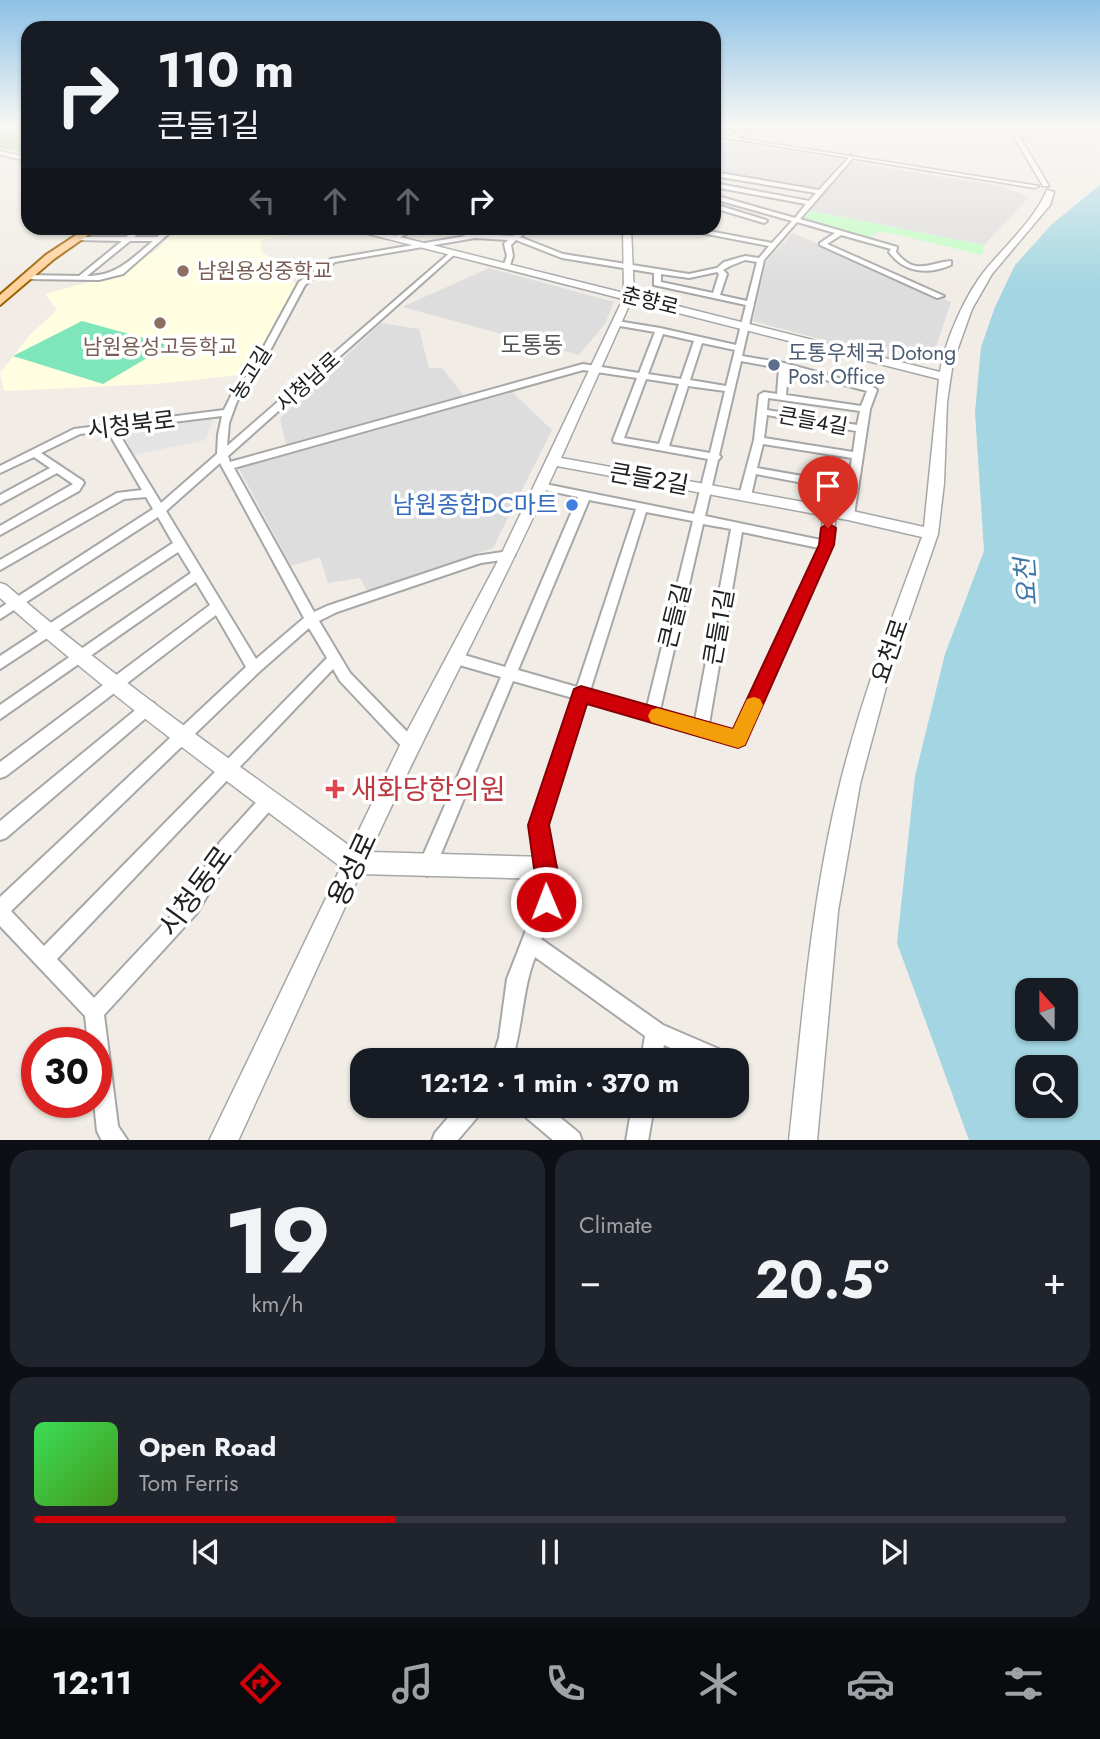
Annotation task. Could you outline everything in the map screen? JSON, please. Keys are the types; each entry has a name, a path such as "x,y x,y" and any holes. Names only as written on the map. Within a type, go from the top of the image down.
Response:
{"main road":[{"path":"0,301 80,235"}],"street":[{"path":"754,180 818,192"},
{"path":"745,326 761,260 829,180"},
{"path":"1000,180 1050,188"},
{"path":"1045,180 1050,188"},
{"path":"753,192 765,182"},
{"path":"721,186 810,202"},
{"name":"요천로","path":"803,1140 826,911 850,784 880,676 931,534 944,377 955,338 981,285 998,259 1045,205 1050,188"},
{"path":"721,199 895,248 892,252 899,260 919,268 932,270 948,263"},
{"path":"721,208 734,212 773,245"},
{"path":"726,219 734,212"},
{"path":"721,232 757,230 773,214"},
{"path":"841,232 822,244 940,296"},
{"path":"80,278 131,235"},
{"path":"27,277 99,278 120,272 163,235"},
{"name":"춘향로","path":"387,235 944,377"},
{"path":"396,237 401,235"},
{"path":"472,235 516,238 562,256 689,276 719,271 733,261 745,258 761,260"},
{"path":"506,265 510,256 507,244 519,235"},
{"name":"용성로","path":"223,1140 410,745 509,555 610,332 617,323 629,296 627,235"},
{"name":"농고길","path":"225,462 220,441 228,412 243,381 254,373 302,284 333,260 475,236"},
{"path":"76,237 158,239"},
{"name":"시청남로","path":"0,614 160,510 225,462 454,251"},
{"path":"715,297 723,274 719,271"},
{"path":"658,272 657,283 750,304"},
{"path":"617,323 660,330 784,366 780,397"},
{"name":"큰들길","path":"652,715 716,457 745,326"},
{"name":"큰들2길","path":"660,330 618,440 663,448"},
{"path":"698,341 663,448 716,457"},
{"name":"큰들4길","path":"784,366 872,390 861,429 848,515"},
{"path":"410,745 345,677 333,660 225,462 583,367 729,389"},
{"name":"큰들4길","path":"861,429 764,412 765,395 865,409"},
{"name":"시청북로","path":"0,470 78,431 228,412"},
{"path":"745,496 764,412"},
{"path":"110,427 254,668"},
{"name":"큰들4길","path":"759,440 857,456"},
{"path":"0,531 75,489 79,483 34,453"},
{"name":"큰들2길","path":"552,461 848,515 931,534"},
{"path":"0,500 58,468"},
{"path":"751,470 851,488"},
{"path":"540,486 826,545"},
{"path":"0,566 121,496 150,493"},
{"path":"427,867 585,495"},
{"path":"506,1048 517,979 546,902 539,825 642,507"},
{"path":"454,658 738,739 826,545 830,513"},
{"name":"큰들1길","path":"701,729 737,526"},
{"path":"0,663 181,544"},
{"path":"117,1140 108,1131 94,1012 0,911 254,668 311,619 332,609 480,559 509,555"},
{"path":"0,713 199,574"},
{"path":"0,589 48,631 183,736 354,863 545,868"},
{"path":"0,771 217,607"},
{"path":"44,959 333,660"},
{"path":"0,832 149,708"},
{"name":"시청동로","path":"94,1012 191,907 226,848 268,801"},
{"path":"530,942 656,1032 693,1048"},
{"path":"653,1048 656,1032"},
{"path":"443,1140 462,1118"},
{"path":"544,1118 571,1140"},
{"path":"637,1140 641,1118"}],"shaded area":[{"path":"767,180 824,180 818,188"},
{"path":"833,180 964,180 1000,186 1029,197 984,245 807,210"},
{"path":"793,233 951,302 931,362 912,364 753,321 766,262"},
{"name":"남원용성고등학교","path":"170,235 292,235 261,240 261,252 273,259 257,269 266,277 284,274 297,285 251,371 231,376 154,384 4,391 0,373 29,336 57,310 45,294 122,273 158,249"},
{"path":"489,268 614,302 605,324 579,355 402,307"},
{"path":"381,323 419,329 429,368 442,368 465,397 286,445 280,418"},
{"path":"510,390 552,430 493,548 367,591 360,578 328,583 320,557 291,566 238,467"},
{"path":"214,414 206,440 128,456 110,427"}],"green space":[{"path":"807,210 984,245 982,255 895,234 879,232 866,239 799,220"},
{"path":"82,321 169,345 103,384 13,356"}],"water":[{"name":"요천","path":"1100,185 1100,1140 969,1140 897,943 915,776 945,654 984,551 975,412 981,347 995,307 1015,265 1052,224"}],"slow traffic":[{"path":"657,716 738,739 754,705"}],"place":[{"name":"남원용성중학교","path":"183,271"},
{"name":"남원용성고등학교","path":"160,323"},
{"name":"도통우체국 Dotong Post Office","path":"774,365"},
{"name":"남원종합DC마트","path":"572,505"},
{"name":"새화당한의원","path":"335,789"}],"district":[{"name":"도통동","path":"532,345"}],"route":[{"path":"546,902 539,825 581,694 738,739 826,545 828,528"}]}
